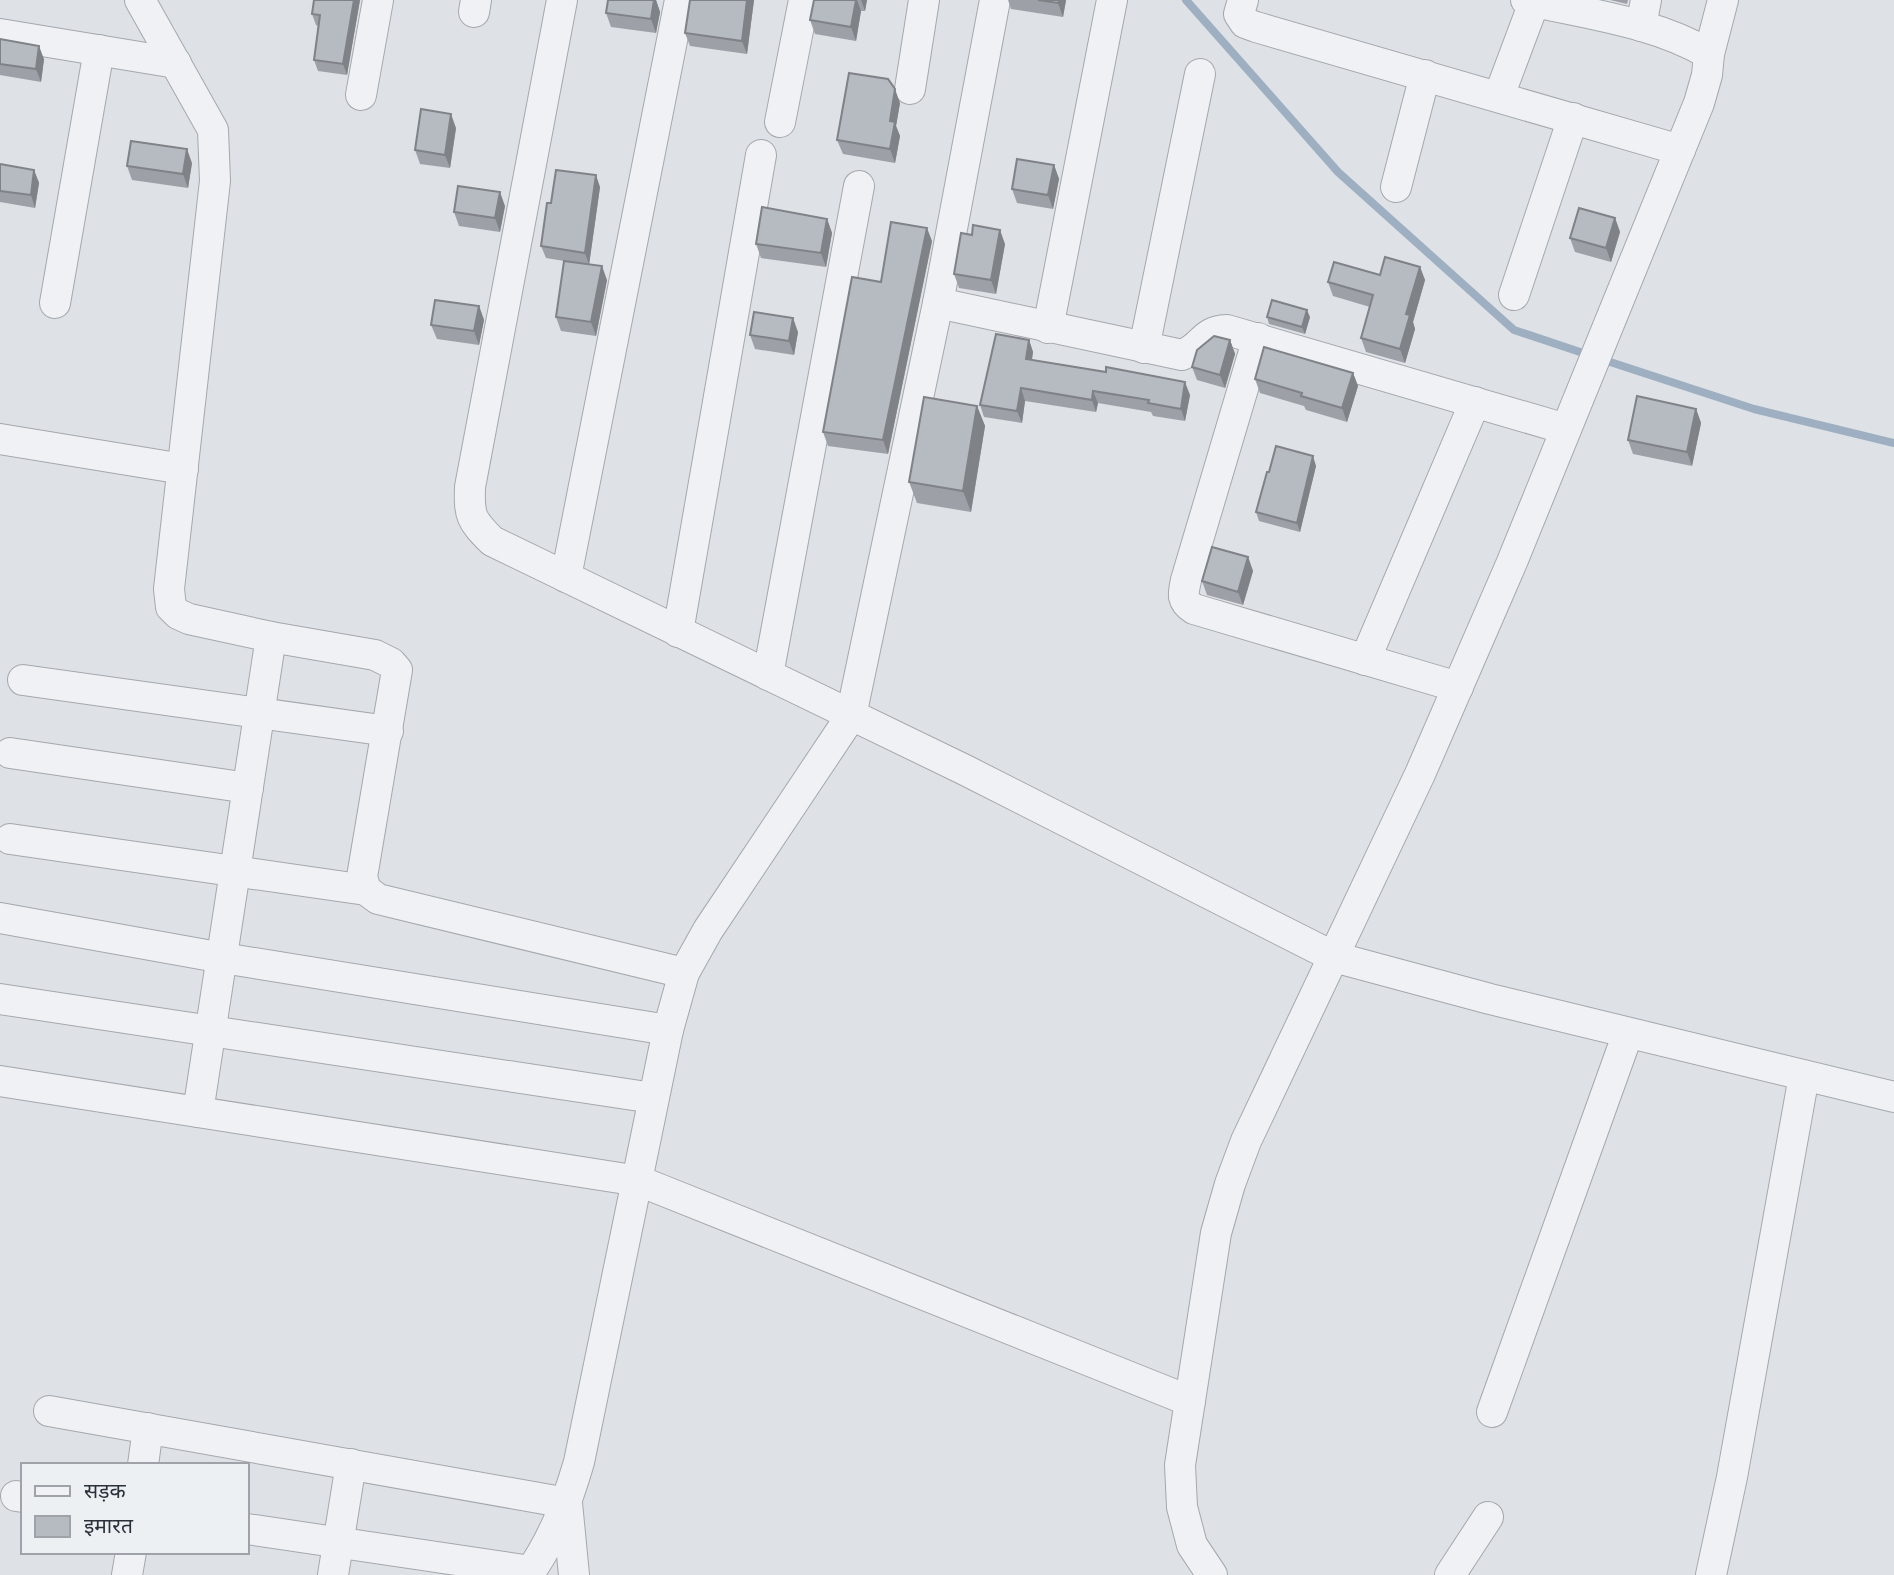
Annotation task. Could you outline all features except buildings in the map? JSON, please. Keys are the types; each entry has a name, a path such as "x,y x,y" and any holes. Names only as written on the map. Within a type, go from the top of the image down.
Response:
{"street":[{"path":"140,0 213,130 216,152 215,181 169,589 171,607 189,619 375,655 391,663 397,670 362,877 366,890"},
{"path":"361,95 378,0"},
{"path":"562,0 470,487 469,510 478,527 492,541 965,770 1334,957 1628,1033 1894,1097"},
{"path":"566,577 680,0"},
{"path":"780,122 804,0"},
{"path":"909,89 924,0"},
{"path":"248,1529 530,1573 545,1551 568,1503 579,1462 639,1181 653,1098 684,972 708,930 851,716 938,303 995,0"},
{"path":"1048,328 1112,0"},
{"path":"1243,0 1239,13 1245,23 1680,150"},
{"path":"1212,1575 1192,1545 1182,1507 1180,1465 1216,1233 1230,1184 1246,1141 1420,774 1512,562 1699,103 1723,0"},
{"path":"1499,96 1532,1 1643,13 1709,54"},
{"path":"0,34 176,63"},
{"path":"55,303 99,50"},
{"path":"1144,348 1200,74"},
{"path":"1396,187 1426,75"},
{"path":"1514,295 1573,118"},
{"path":"678,632 761,155"},
{"path":"768,675 859,186"},
{"path":"938,303 1182,355 1194,351 1205,337 1214,331 1227,330 1566,429"},
{"path":"1258,338 1183,595 1186,604 1194,609 1458,687"},
{"path":"1365,660 1475,402"},
{"path":"0,439 183,469"},
{"path":"198,1112 271,637"},
{"path":"23,680 388,731"},
{"path":"10,753 248,789"},
{"path":"10,839 366,890 378,899 684,972"},
{"path":"0,918 223,958 668,1030"},
{"path":"0,999 653,1098"},
{"path":"1492,1412 1628,1033"},
{"path":"1711,1575 1732,1477 1804,1076"},
{"path":"0,1081 639,1181 1190,1401"},
{"path":"49,1411 568,1503"},
{"path":"143,1463 148,1428"},
{"path":"333,1575 351,1464"},
{"path":"568,1503 574,1575"},
{"path":"1450,1575 1488,1517"},
{"path":"127,1575 131,1554"}],"waterway":[{"path":"1186,0 1338,172 1514,330 1589,355"},
{"path":"1601,359 1754,409 1894,443"}]}
